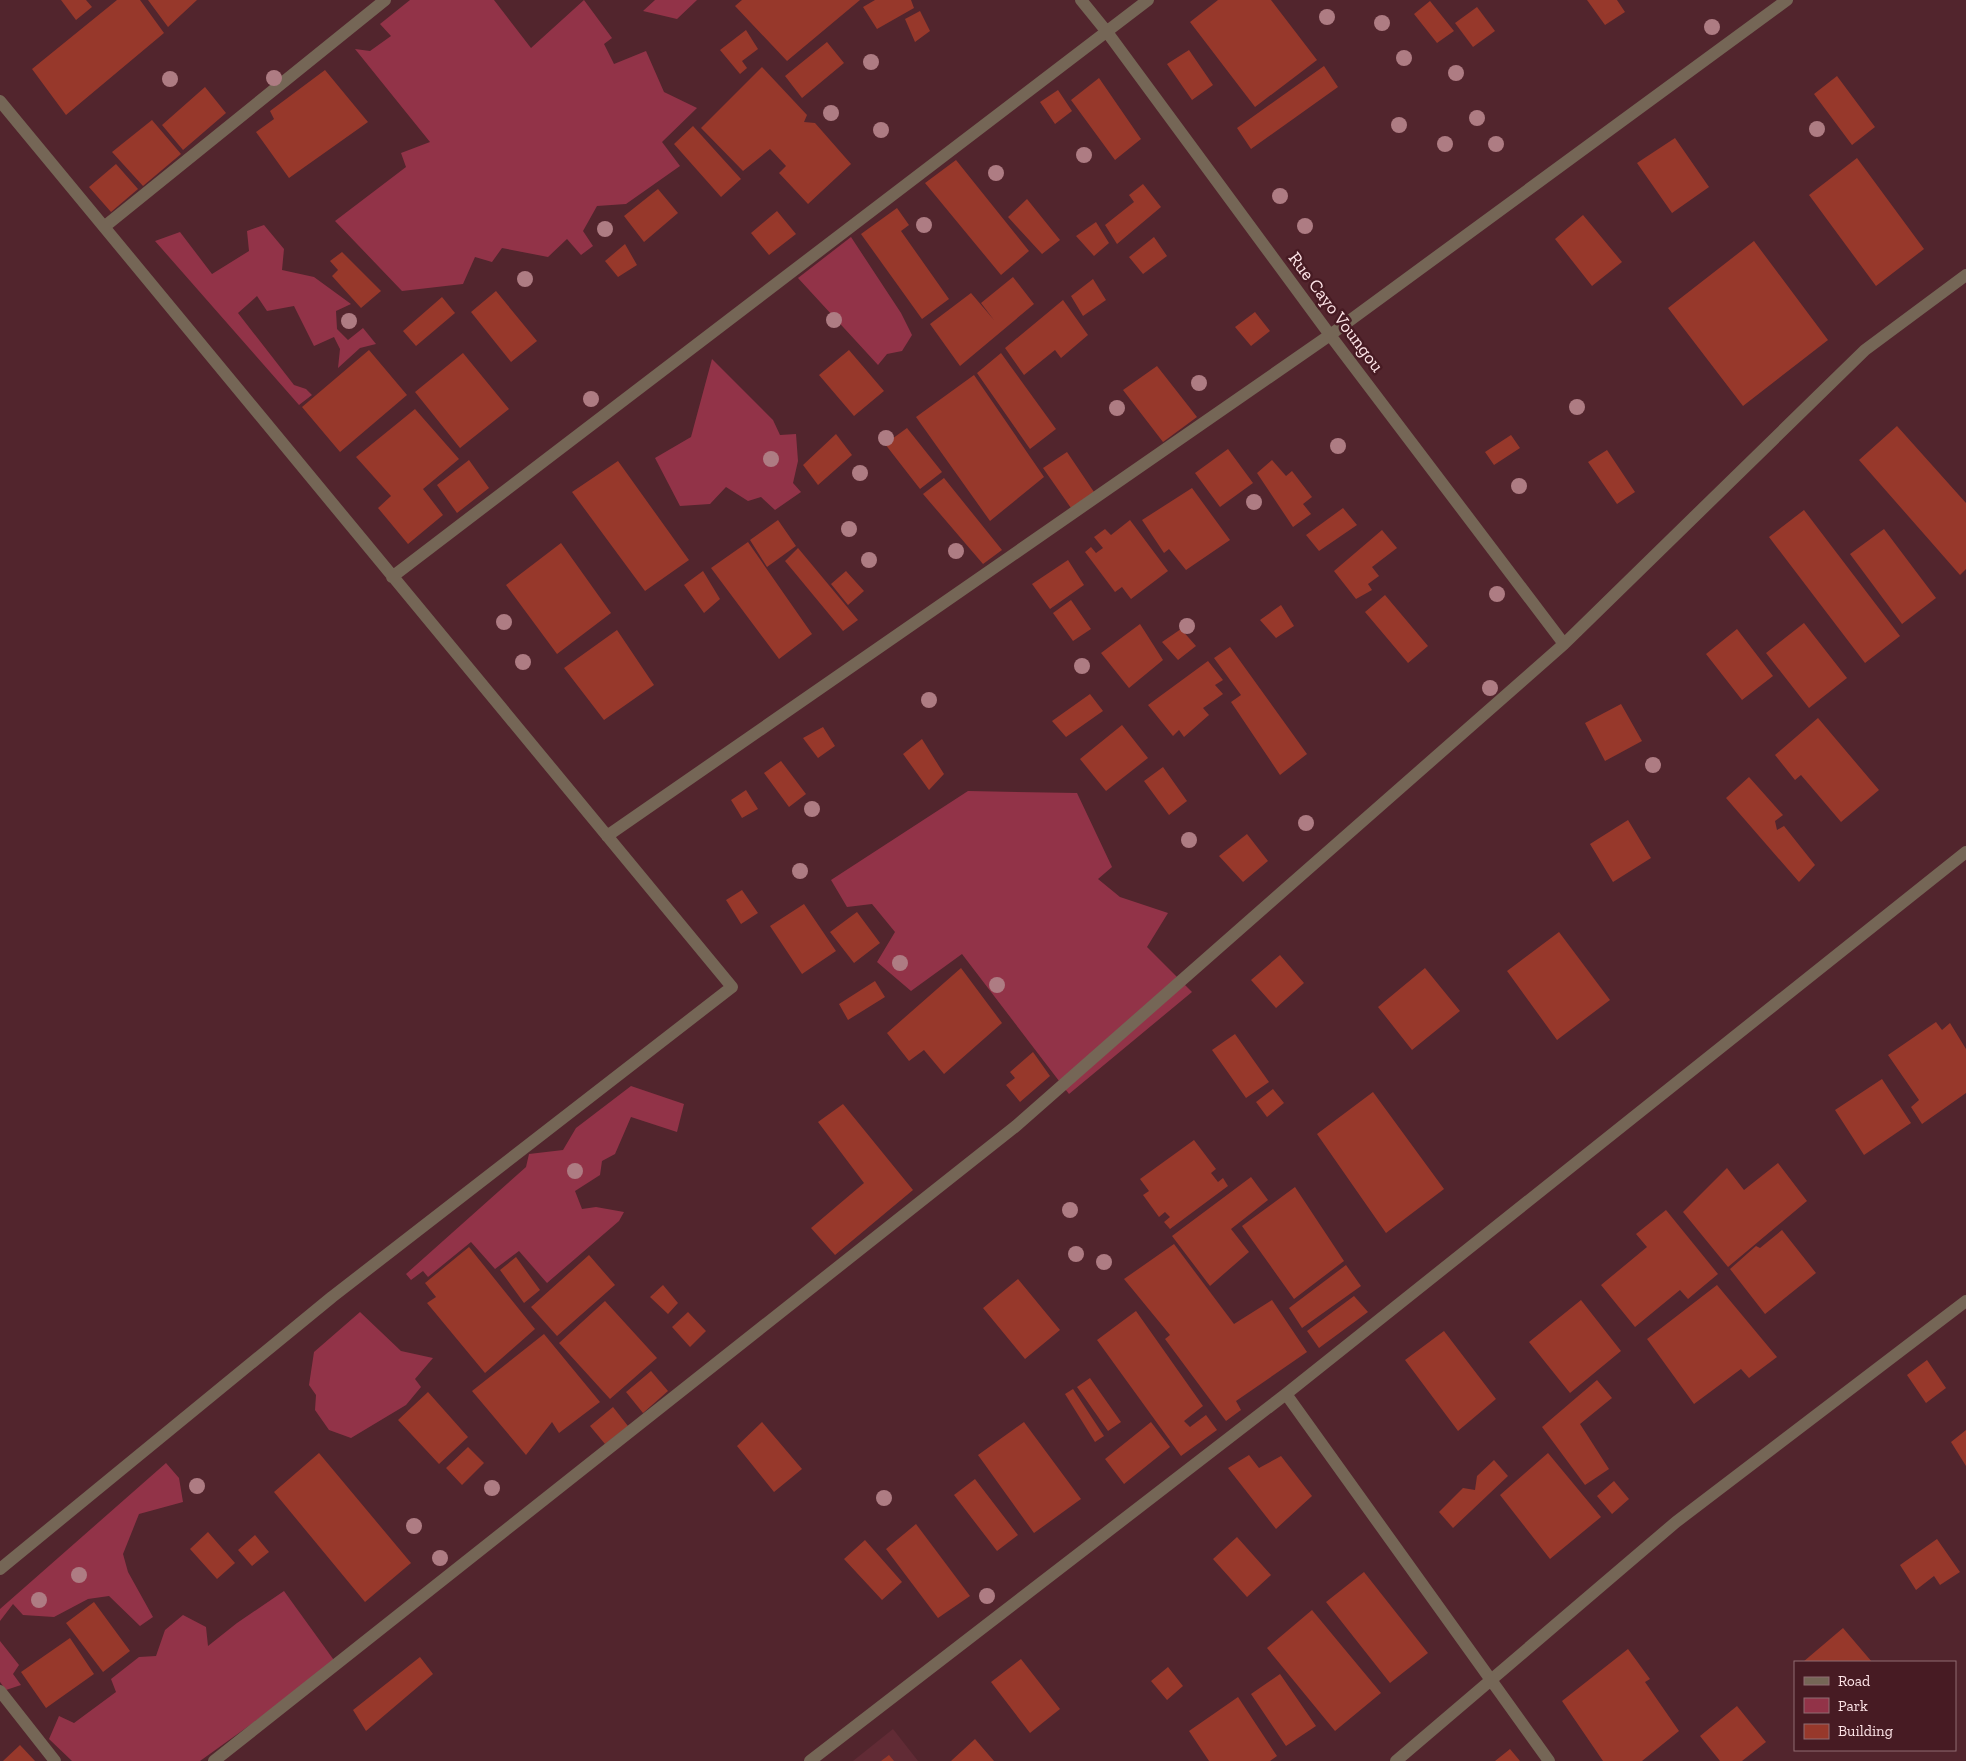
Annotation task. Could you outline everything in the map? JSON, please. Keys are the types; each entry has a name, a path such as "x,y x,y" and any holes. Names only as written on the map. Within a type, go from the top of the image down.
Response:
{"street":[{"path":"104,227 385,0"},
{"name":"Rue Cayo Voungou","path":"1081,0 1107,32 1330,335 1564,644"},
{"path":"392,576 1148,0"},
{"path":"606,836 1330,335 1787,0"},
{"path":"0,101 732,987 332,1298 0,1569"},
{"path":"214,1761 1016,1126 1564,644 1865,350 1966,275"},
{"path":"810,1761 1286,1394 1965,856"},
{"path":"1396,1761 1676,1522 1966,1300"},
{"path":"1286,1394 1549,1761"},
{"path":"0,1691 55,1761"}],"shaded area":[{"path":"893,1729 918,1761 853,1761"}],"green space":[{"path":"410,0 494,0 531,48 584,0 612,38 604,44 614,64 646,51 664,92 697,108 662,142 680,166 626,204 597,206 583,231 593,246 581,255 567,239 548,257 502,248 492,262 475,257 463,284 402,291 335,221 406,167 401,153 430,142 355,49 370,51 391,36 380,24"},
{"path":"655,0 697,0 677,19 643,11"},
{"path":"264,225 284,249 282,270 314,277 351,304 336,311 337,329 348,340 363,328 376,344 360,348 338,368 340,349 334,337 314,346 294,306 267,311 257,296 238,313 294,385 306,389 312,395 299,405 155,241 180,232 212,274 249,251 247,231"},
{"path":"851,237 901,313 912,335 902,351 887,354 878,365 798,278"},
{"path":"712,359 773,420 780,435 796,434 798,461 793,483 801,492 775,510 761,497 748,501 726,487 710,504 680,506 655,458 691,437"},
{"path":"968,791 1077,793 1112,867 1098,879 1120,897 1168,913 1147,947 1192,992 1069,1094 962,954 911,991 877,962 895,932 872,904 847,907 831,880"},
{"path":"631,1086 684,1104 677,1132 631,1117 615,1154 602,1161 600,1175 575,1191 582,1209 596,1207 624,1212 619,1221 547,1283 519,1251 495,1269 471,1242 428,1277 423,1271 411,1280 406,1274 526,1167 529,1154 563,1150 576,1128"},
{"path":"360,1312 401,1351 433,1358 415,1379 421,1387 406,1405 351,1438 329,1430 315,1410 316,1395 309,1385 314,1352"},
{"path":"166,1463 179,1478 183,1502 139,1514 123,1554 128,1572 153,1617 140,1626 109,1596 88,1599 54,1617 23,1615 13,1604 0,1621 0,1609"},
{"path":"284,1591 336,1663 200,1761 72,1761 49,1739 59,1716 74,1723 116,1692 111,1679 139,1657 156,1656 165,1630 183,1615 206,1627 208,1646 237,1623"},
{"path":"0,1641 19,1665 13,1674 21,1685 6,1690 0,1682"}],"building":[{"path":"61,0 86,0 92,7 76,20"},
{"path":"117,0 140,0 164,33 66,115 32,69"},
{"path":"148,0 197,0 168,27"},
{"path":"742,0 860,0 787,61 735,6"},
{"path":"875,0 911,0 914,8 877,29 863,7"},
{"path":"1218,0 1271,0 1317,60 1255,107 1190,22"},
{"path":"1587,0 1617,0 1625,12 1605,25"},
{"path":"1430,1 1454,31 1437,43 1414,14"},
{"path":"1477,7 1495,31 1473,47 1455,23"},
{"path":"920,11 930,31 915,42 905,19"},
{"path":"746,30 758,49 742,61 747,68 740,74 720,50"},
{"path":"827,42 844,63 802,98 785,76"},
{"path":"1189,50 1213,85 1192,100 1167,64"},
{"path":"1324,66 1338,87 1251,149 1237,128"},
{"path":"762,67 807,115 804,122 815,123 851,164 808,204 779,173 786,166 770,149 743,171 701,128"},
{"path":"325,70 368,122 289,178 256,132 274,119 270,111"},
{"path":"1837,76 1875,127 1852,145 1814,94"},
{"path":"1099,78 1141,139 1115,160 1071,100"},
{"path":"205,87 226,113 183,150 162,125"},
{"path":"1058,90 1072,111 1055,124 1040,102"},
{"path":"152,120 181,154 143,186 112,152"},
{"path":"693,126 741,179 721,197 674,144"},
{"path":"1675,138 1709,187 1672,213 1637,163"},
{"path":"1857,158 1924,249 1876,286 1809,195"},
{"path":"956,160 1029,251 1001,275 925,183"},
{"path":"116,164 138,189 111,212 89,187"},
{"path":"1143,184 1161,207 1117,244 1105,225 1134,202 1129,195"},
{"path":"658,189 678,213 644,242 624,216"},
{"path":"1027,199 1060,240 1042,254 1008,217"},
{"path":"897,208 909,225 901,231 949,299 922,319 861,234"},
{"path":"777,211 796,234 769,255 751,233"},
{"path":"1583,215 1622,262 1592,286 1555,239"},
{"path":"1096,222 1109,243 1094,256 1076,236"},
{"path":"1154,237 1167,256 1143,274 1129,257"},
{"path":"1754,241 1828,340 1743,406 1668,308"},
{"path":"625,244 637,265 618,277 605,261"},
{"path":"342,252 381,291 361,308 332,276 338,270 330,261"},
{"path":"1013,277 1034,304 960,366 930,324 971,293 994,320 981,303"},
{"path":"1093,279 1106,300 1083,316 1071,296"},
{"path":"496,291 537,341 511,362 471,312"},
{"path":"442,297 455,313 416,346 403,331"},
{"path":"1063,300 1088,335 1061,358 1055,350 1024,375 1005,348"},
{"path":"1255,312 1270,331 1251,346 1235,327"},
{"path":"369,350 407,395 340,452 302,407"},
{"path":"849,350 884,391 854,416 819,375"},
{"path":"463,353 509,409 460,448 415,392"},
{"path":"1001,353 1056,429 1030,449 977,373"},
{"path":"1157,366 1197,417 1163,442 1123,390"},
{"path":"974,375 1044,477 990,521 916,417"},
{"path":"415,409 459,459 423,489 443,515 408,544 378,508 391,496 356,457"},
{"path":"1897,426 1966,503 1966,569 1960,575 1859,460"},
{"path":"907,428 942,472 920,489 885,444"},
{"path":"836,434 852,455 818,485 803,465"},
{"path":"1511,435 1520,448 1494,465 1485,452"},
{"path":"1228,449 1253,483 1220,507 1195,473"},
{"path":"1607,450 1635,492 1617,504 1588,462"},
{"path":"1067,452 1094,492 1071,508 1043,468"},
{"path":"469,460 489,488 457,513 437,485"},
{"path":"1272,460 1286,476 1292,471 1312,497 1303,504 1311,514 1293,527 1257,473"},
{"path":"618,461 689,560 645,591 572,492"},
{"path":"944,478 1002,550 983,564 923,494"},
{"path":"1192,488 1230,540 1186,570 1169,549 1164,553 1142,520"},
{"path":"1343,508 1357,525 1319,551 1306,535"},
{"path":"1804,510 1900,636 1865,663 1769,537"},
{"path":"778,520 796,546 767,567 750,540"},
{"path":"1130,520 1168,571 1131,599 1122,587 1115,592 1085,552 1091,547 1096,553 1103,548 1094,537 1105,529 1111,535"},
{"path":"1884,529 1936,598 1902,624 1850,554"},
{"path":"1382,530 1397,548 1372,567 1379,576 1368,584 1372,590 1356,599 1334,571"},
{"path":"748,542 812,634 779,659 711,568"},
{"path":"561,543 611,613 557,654 506,585"},
{"path":"798,548 858,620 843,631 785,561"},
{"path":"1068,560 1084,585 1050,609 1032,584"},
{"path":"703,571 720,599 704,613 684,585"},
{"path":"846,571 864,591 848,605 831,584"},
{"path":"1385,595 1428,646 1408,663 1365,612"},
{"path":"1071,600 1091,629 1073,641 1053,613"},
{"path":"1281,605 1294,626 1276,638 1260,620"},
{"path":"1804,623 1847,678 1809,708 1766,653"},
{"path":"1140,624 1163,660 1129,688 1101,653"},
{"path":"1181,629 1196,646 1178,660 1162,642"},
{"path":"1737,629 1773,676 1742,700 1706,654"},
{"path":"617,630 654,685 604,720 564,668"},
{"path":"1230,647 1307,754 1280,775 1231,702 1241,695 1214,658"},
{"path":"1208,661 1223,680 1215,685 1223,694 1203,708 1209,715 1184,737 1179,730 1173,736 1148,705"},
{"path":"1090,694 1103,711 1066,737 1052,721"},
{"path":"1621,704 1642,741 1605,761 1585,723"},
{"path":"1818,718 1879,790 1841,822 1801,775 1795,780 1775,755"},
{"path":"1122,725 1148,758 1106,791 1080,759"},
{"path":"823,727 835,746 818,758 803,738"},
{"path":"922,739 944,774 929,790 903,754"},
{"path":"781,761 806,794 789,807 764,773"},
{"path":"1163,767 1187,801 1169,815 1144,781"},
{"path":"1749,777 1783,815 1775,821 1777,830 1784,826 1815,865 1799,882 1726,798"},
{"path":"746,790 758,809 742,818 731,800"},
{"path":"1628,820 1651,858 1613,882 1590,844"},
{"path":"1247,834 1268,861 1243,882 1219,856"},
{"path":"742,890 758,913 741,924 726,900"},
{"path":"804,904 836,951 802,974 770,926"},
{"path":"857,912 880,943 854,963 830,932"},
{"path":"1559,932 1610,1000 1557,1040 1507,971"},
{"path":"1280,955 1304,983 1276,1008 1251,980"},
{"path":"961,968 1002,1023 944,1074 924,1050 909,1061 887,1033"},
{"path":"1425,968 1460,1011 1412,1050 1378,1007"},
{"path":"875,981 885,997 848,1020 839,1004"},
{"path":"1936,1022 1942,1030 1950,1023 1966,1049 1966,1093 1922,1124 1911,1107 1919,1100 1888,1055"},
{"path":"1235,1034 1269,1082 1246,1098 1212,1050"},
{"path":"1033,1052 1050,1076 1020,1102 1006,1085 1015,1078 1010,1072"},
{"path":"1882,1079 1911,1123 1864,1155 1835,1110"},
{"path":"1273,1089 1284,1103 1267,1117 1256,1102"},
{"path":"1373,1092 1444,1189 1386,1233 1317,1134"},
{"path":"843,1104 913,1190 835,1255 811,1228 864,1183 818,1122"},
{"path":"1194,1140 1216,1169 1211,1173 1218,1182 1223,1178 1228,1186 1170,1229 1164,1222 1170,1217 1165,1212 1159,1217 1143,1195 1149,1191 1140,1179"},
{"path":"1778,1163 1807,1201 1728,1267 1683,1212 1727,1168 1744,1190"},
{"path":"1251,1177 1268,1200 1231,1229 1249,1252 1210,1286 1172,1236"},
{"path":"1295,1187 1344,1261 1294,1299 1242,1226"},
{"path":"1666,1210 1718,1274 1688,1299 1680,1290 1635,1327 1601,1285 1647,1247 1636,1234"},
{"path":"1782,1230 1816,1273 1765,1314 1730,1269 1756,1246 1760,1248"},
{"path":"1174,1244 1234,1324 1272,1300 1307,1352 1236,1401 1241,1410 1226,1421 1165,1339 1170,1335 1124,1279"},
{"path":"469,1247 535,1329 485,1373 427,1303 436,1297 425,1283"},
{"path":"589,1255 615,1285 557,1336 531,1307"},
{"path":"516,1257 540,1290 524,1303 500,1270"},
{"path":"1346,1265 1361,1286 1302,1328 1289,1308"},
{"path":"1018,1279 1060,1330 1025,1359 983,1308"},
{"path":"663,1285 678,1303 668,1314 650,1297"},
{"path":"1717,1285 1777,1357 1749,1378 1741,1369 1694,1404 1647,1339"},
{"path":"1354,1296 1368,1312 1319,1348 1307,1331"},
{"path":"1581,1300 1621,1351 1570,1393 1529,1342"},
{"path":"605,1301 657,1358 610,1399 559,1343"},
{"path":"1136,1311 1203,1406 1184,1421 1190,1427 1206,1415 1217,1430 1181,1456 1097,1340"},
{"path":"688,1312 706,1331 690,1347 672,1327"},
{"path":"1444,1331 1496,1399 1458,1431 1405,1360"},
{"path":"544,1334 600,1402 559,1433 552,1422 526,1455 472,1391"},
{"path":"1927,1360 1946,1388 1926,1403 1907,1375"},
{"path":"651,1371 668,1391 643,1413 626,1392"},
{"path":"1090,1378 1121,1422 1108,1431 1077,1387"},
{"path":"1597,1380 1612,1398 1580,1424 1609,1469 1585,1485 1542,1427"},
{"path":"1073,1389 1104,1436 1095,1442 1065,1394"},
{"path":"428,1392 468,1437 439,1464 398,1420"},
{"path":"613,1407 628,1426 605,1444 590,1426"},
{"path":"762,1422 802,1469 774,1492 737,1446"},
{"path":"1024,1422 1081,1499 1034,1533 978,1455"},
{"path":"1151,1422 1170,1447 1124,1484 1105,1459"},
{"path":"1966,1430 1966,1466 1951,1442"},
{"path":"468,1447 484,1463 462,1485 446,1468"},
{"path":"319,1453 411,1563 365,1602 274,1492"},
{"path":"1548,1453 1601,1517 1550,1559 1500,1495"},
{"path":"1249,1455 1259,1468 1281,1456 1312,1496 1276,1529 1228,1468"},
{"path":"1494,1460 1508,1476 1453,1528 1439,1512 1463,1488 1475,1490 1477,1476"},
{"path":"975,1479 1018,1535 997,1551 954,1495"},
{"path":"1614,1481 1629,1499 1612,1514 1597,1496"},
{"path":"916,1524 970,1596 938,1618 886,1549"},
{"path":"208,1532 235,1563 217,1579 190,1549"},
{"path":"255,1535 269,1552 252,1566 238,1550"},
{"path":"1237,1537 1271,1575 1247,1597 1213,1559"},
{"path":"1937,1539 1960,1572 1940,1585 1934,1576 1916,1590 1900,1565"},
{"path":"865,1540 902,1582 882,1600 844,1559"},
{"path":"1364,1572 1428,1653 1390,1683 1326,1602"},
{"path":"94,1602 130,1651 103,1672 66,1623"},
{"path":"1312,1610 1381,1693 1335,1731 1267,1648"},
{"path":"1843,1628 1871,1661 1804,1661"},
{"path":"70,1638 94,1674 46,1708 21,1672"},
{"path":"1628,1649 1650,1679 1645,1682 1679,1731 1642,1761 1603,1761 1562,1701"},
{"path":"420,1657 433,1674 366,1731 353,1710"},
{"path":"1021,1659 1060,1709 1030,1733 991,1682"},
{"path":"1168,1667 1183,1686 1167,1700 1151,1681"},
{"path":"1280,1674 1316,1726 1286,1746 1251,1694"},
{"path":"1238,1697 1277,1756 1270,1761 1209,1761 1189,1731"},
{"path":"1737,1706 1766,1742 1742,1761 1720,1761 1700,1736"},
{"path":"975,1739 994,1761 951,1761"},
{"path":"20,1745 35,1761 3,1761"},
{"path":"1510,1749 1520,1761 1495,1761"},
{"path":"889,1755 894,1761 881,1761"}]}
